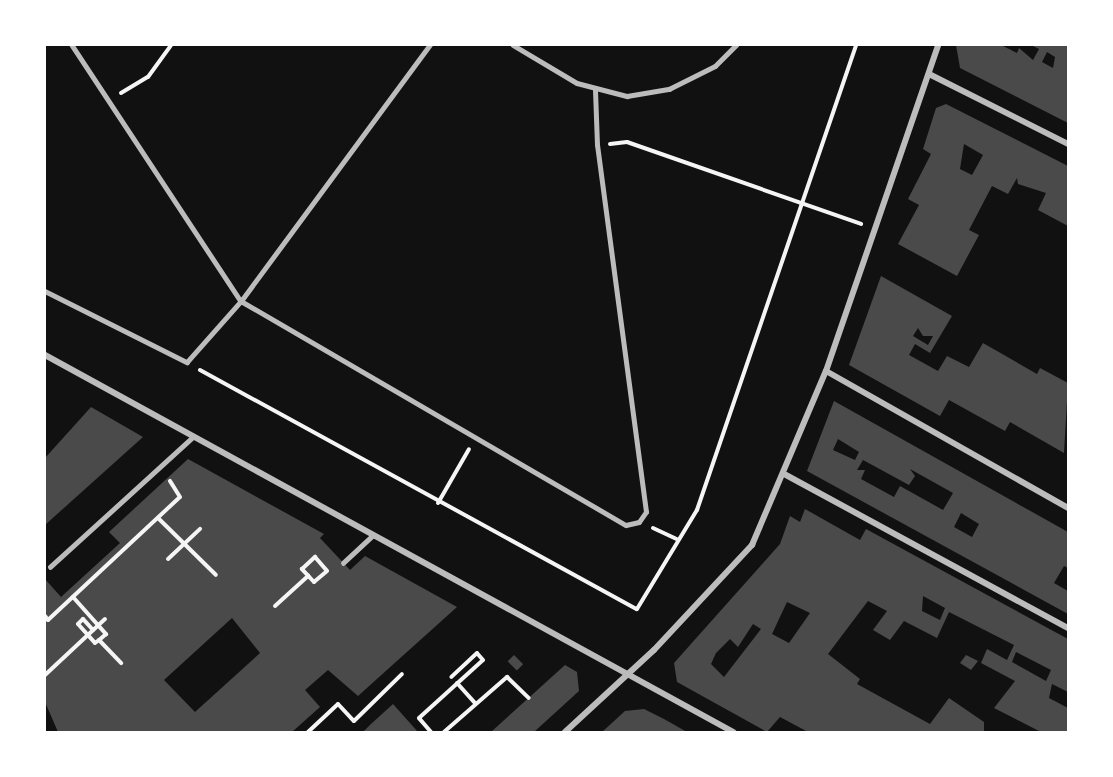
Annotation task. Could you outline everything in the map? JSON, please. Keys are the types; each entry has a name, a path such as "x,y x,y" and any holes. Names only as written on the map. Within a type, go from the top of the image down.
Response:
{"street":[{"path":"565,732 628,675 752,545 786,475 826,371 938,45"},
{"path":"929,74 1068,144"},
{"path":"45,355 733,732"},
{"path":"826,371 1068,508"},
{"path":"786,475 1068,628"}],"lane":[{"path":"72,45 241,301 626,525 639,522 646,512 597,145 595,91"},
{"path":"45,291 187,362 241,301 429,45"},
{"path":"513,45 595,91 627,96 669,89 716,66 736,45"},
{"path":"50,567 193,437"},
{"path":"343,563 372,536"}],"path":[{"path":"109,100 148,77 171,45"},
{"path":"187,362 438,503 637,609 677,539 697,510 856,45"},
{"path":"597,145 627,142 850,220"},
{"path":"438,503 460,466"},
{"path":"45,616 48,620 180,497 168,483"},
{"path":"158,518 216,575"},
{"path":"639,522 677,539"},
{"path":"168,559 200,529"},
{"path":"315,557 327,571 314,582 308,576 302,569 315,557"},
{"path":"275,606 308,576"},
{"path":"73,597 106,634 95,643 78,624 83,619 93,630"},
{"path":"45,675 105,619"},
{"path":"99,639 121,663"},
{"path":"431,732 419,718 483,660 477,653 451,677"},
{"path":"308,732 338,704 354,721 402,674"},
{"path":"444,732 507,677 529,698"},
{"path":"457,683 476,704"}],"building":[{"path":"956,45 1001,45 1017,53 1019,48 1033,60 1039,49 1031,45 1068,45 1068,123 960,68","holes":["1047,52 1055,57 1053,68 1042,62"]},
{"path":"946,104 1068,166 1068,226 1038,210 1046,193 1018,184 1017,178 1008,194 992,186 969,230 979,235 957,276 898,244 919,205 908,199 931,154 923,149 936,108","holes":["964,144 983,155 972,175 960,169"]},
{"path":"881,276 952,316 930,353 915,344 909,355 938,371 947,356 969,367 983,343 1037,374 1040,368 1068,383 1064,453 1010,422 1005,431 949,400 940,416 849,365","holes":["918,328 923,336 933,336 928,345 913,336"]},
{"path":"834,401 1068,532 1068,568 1064,566 1054,583 1068,591 1068,614 807,471","holes":["838,439 859,452 855,460 833,450","863,460 909,485 915,476 910,469 953,493 943,510 900,486 894,497 861,479 865,470 857,470","961,513 979,524 972,537 954,527"]},
{"path":"91,407 143,437 45,525 45,458"},
{"path":"188,459 324,534 320,538 350,570 365,556 457,607 358,696 328,670 305,690 320,707 292,732 58,732 45,702 45,579 61,597 120,543 109,532","holes":["232,618 260,653 195,712 164,680"]},
{"path":"805,509 860,540 866,529 1068,639 1068,692 1052,684 1049,698 1068,708 1068,732 1041,732 994,708 1015,681 981,663 987,649 1007,660 1014,645 949,612 937,638 904,621 890,640 873,630 887,611 868,601 828,654 860,679 857,684 930,724 949,698 984,722 984,732 808,732 780,717 767,732 677,682 674,663 780,544 790,516 800,522","holes":["923,596 945,608 940,620 922,611","787,602 810,613 789,643 772,634","753,624 761,629 724,677 711,664 716,653 730,639 738,647","1016,652 1051,670 1046,681 1012,662"]},
{"path":"514,655 523,664 517,671 508,661"},
{"path":"966,655 978,661 971,670 960,663"},
{"path":"565,665 577,672 579,691 534,732 491,732"},
{"path":"393,704 418,732 363,732 371,724"},
{"path":"644,709 687,732 602,732 625,711"}]}
